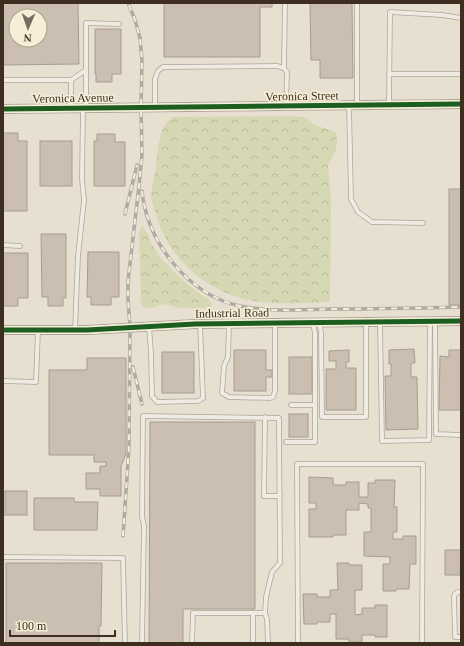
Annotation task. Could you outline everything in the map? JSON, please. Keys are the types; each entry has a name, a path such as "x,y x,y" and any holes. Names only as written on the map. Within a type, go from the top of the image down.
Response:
{"street":[{"name":"Veronica Street","path":"143,107 461,104"},
{"name":"Veronica Avenue","path":"3,109 143,107"},
{"name":"Industrial Road","path":"3,330 76,330 229,323 461,321"}],"lane":[{"path":"285,3 284,68 287,72 286,106"},
{"path":"357,3 353,105 352,200 358,212 372,222 423,223"},
{"path":"389,105 390,12 442,15 461,18"},
{"path":"76,330 78,256 84,200 82,179 86,70 86,23 119,24"},
{"path":"155,107 155,79 158,71 163,67 276,66 284,68"},
{"path":"3,80 71,80 86,70"},
{"path":"389,74 461,74"},
{"path":"71,80 71,108"},
{"path":"3,245 20,246"},
{"path":"380,322 382,441 390,441 429,440 432,321"},
{"path":"432,321 436,434 461,435"},
{"path":"316,322 321,332 322,417 366,417 366,322"},
{"path":"286,442 315,442 316,322"},
{"path":"229,323 228,357 224,366 222,393 229,397 270,398 273,397 275,390 275,323"},
{"path":"149,326 152,396 157,402 198,401 203,398 200,324"},
{"path":"3,381 36,382 38,330"},
{"path":"291,405 315,405"},
{"path":"142,643 144,525 142,517 143,416 279,418 280,562 272,572 266,597 265,613 267,619 268,643"},
{"path":"265,417 264,496 280,496"},
{"path":"298,643 297,464 423,464 422,643"},
{"path":"3,557 123,558 125,643"},
{"path":"455,643 454,597 455,594 461,592"},
{"path":"192,643 192,613 265,613"},
{"path":"253,613 253,643"},
{"path":"455,614 461,614"},
{"path":"455,637 461,637"}],"green space":[{"path":"173,117 304,117 315,125 336,132 336,151 328,165 331,202 330,302 259,302 235,296 208,283 196,275 176,254 161,228 151,197 158,147 164,126"},
{"path":"143,226 154,248 162,258 181,278 210,301 212,305 210,307 180,308 164,304 152,308 142,307 139,233"}],"building":[{"path":"3,3 78,3 79,64 3,65"},
{"path":"164,3 272,3 272,7 260,7 260,57 164,57"},
{"path":"310,3 352,3 353,78 320,78 320,60 311,60"},
{"path":"95,29 121,29 121,74 112,74 112,82 96,82"},
{"path":"3,133 18,133 18,141 27,141 27,211 3,211"},
{"path":"97,134 115,134 115,142 125,142 125,186 94,186 94,141 97,141"},
{"path":"40,141 72,141 72,186 40,186"},
{"path":"449,189 461,189 461,305 449,305"},
{"path":"41,234 66,234 66,298 63,298 63,306 48,306 48,297 42,297"},
{"path":"88,252 119,252 119,297 111,297 111,305 91,305 91,297 87,297"},
{"path":"3,253 28,253 28,298 18,298 18,306 3,306"},
{"path":"414,349 415,363 412,363 411,365 411,377 417,377 418,429 386,430 385,376 391,376 389,350"},
{"path":"234,350 266,350 266,370 272,370 272,377 266,377 266,391 234,391"},
{"path":"349,350 349,362 346,362 346,368 356,368 356,410 326,410 326,369 336,369 336,361 329,361 329,351"},
{"path":"449,350 461,350 461,410 439,410 440,356 449,357"},
{"path":"162,352 194,352 194,393 162,393"},
{"path":"289,357 312,357 312,394 289,394"},
{"path":"87,358 126,358 126,454 121,466 121,496 100,496 100,489 86,489 86,473 100,473 100,466 106,466 106,462 94,462 94,455 49,455 49,370 87,370"},
{"path":"289,414 308,414 308,437 289,437"},
{"path":"150,422 255,422 255,609 183,609 183,643 149,643"},
{"path":"309,477 333,478 333,485 346,485 346,482 359,482 359,497 368,497 368,483 375,483 375,480 395,480 394,507 397,507 397,532 393,532 393,539 403,539 403,536 416,536 416,564 410,564 409,589 383,591 383,564 390,564 390,557 364,556 364,532 371,532 371,508 368,508 368,504 359,503 359,510 346,510 346,535 333,535 333,537 309,537 309,509 316,509 316,503 309,503"},
{"path":"5,491 27,491 27,515 5,515"},
{"path":"34,498 74,498 74,502 98,502 97,530 34,530"},
{"path":"445,550 461,550 460,575 445,575"},
{"path":"6,563 102,563 101,626 99,626 99,643 6,643"},
{"path":"337,563 362,565 362,590 355,590 355,615 362,614 362,608 375,608 375,605 387,605 387,637 362,635 362,642 349,642 349,639 336,639 336,614 330,614 330,622 304,624 303,594 317,594 317,597 330,597 330,590 338,590"}],"railway":[{"path":"123,536 129,447 130,327 128,281 142,154 142,61 140,38 128,3"},
{"path":"125,214 137,165"},
{"path":"142,191 152,229 161,247 173,264 203,291 221,300 240,306 274,310 461,307"},
{"path":"133,367 142,404"}],"cycle path":[{"path":"3,109 461,104"},
{"path":"3,330 87,330 195,324 461,321"}]}
